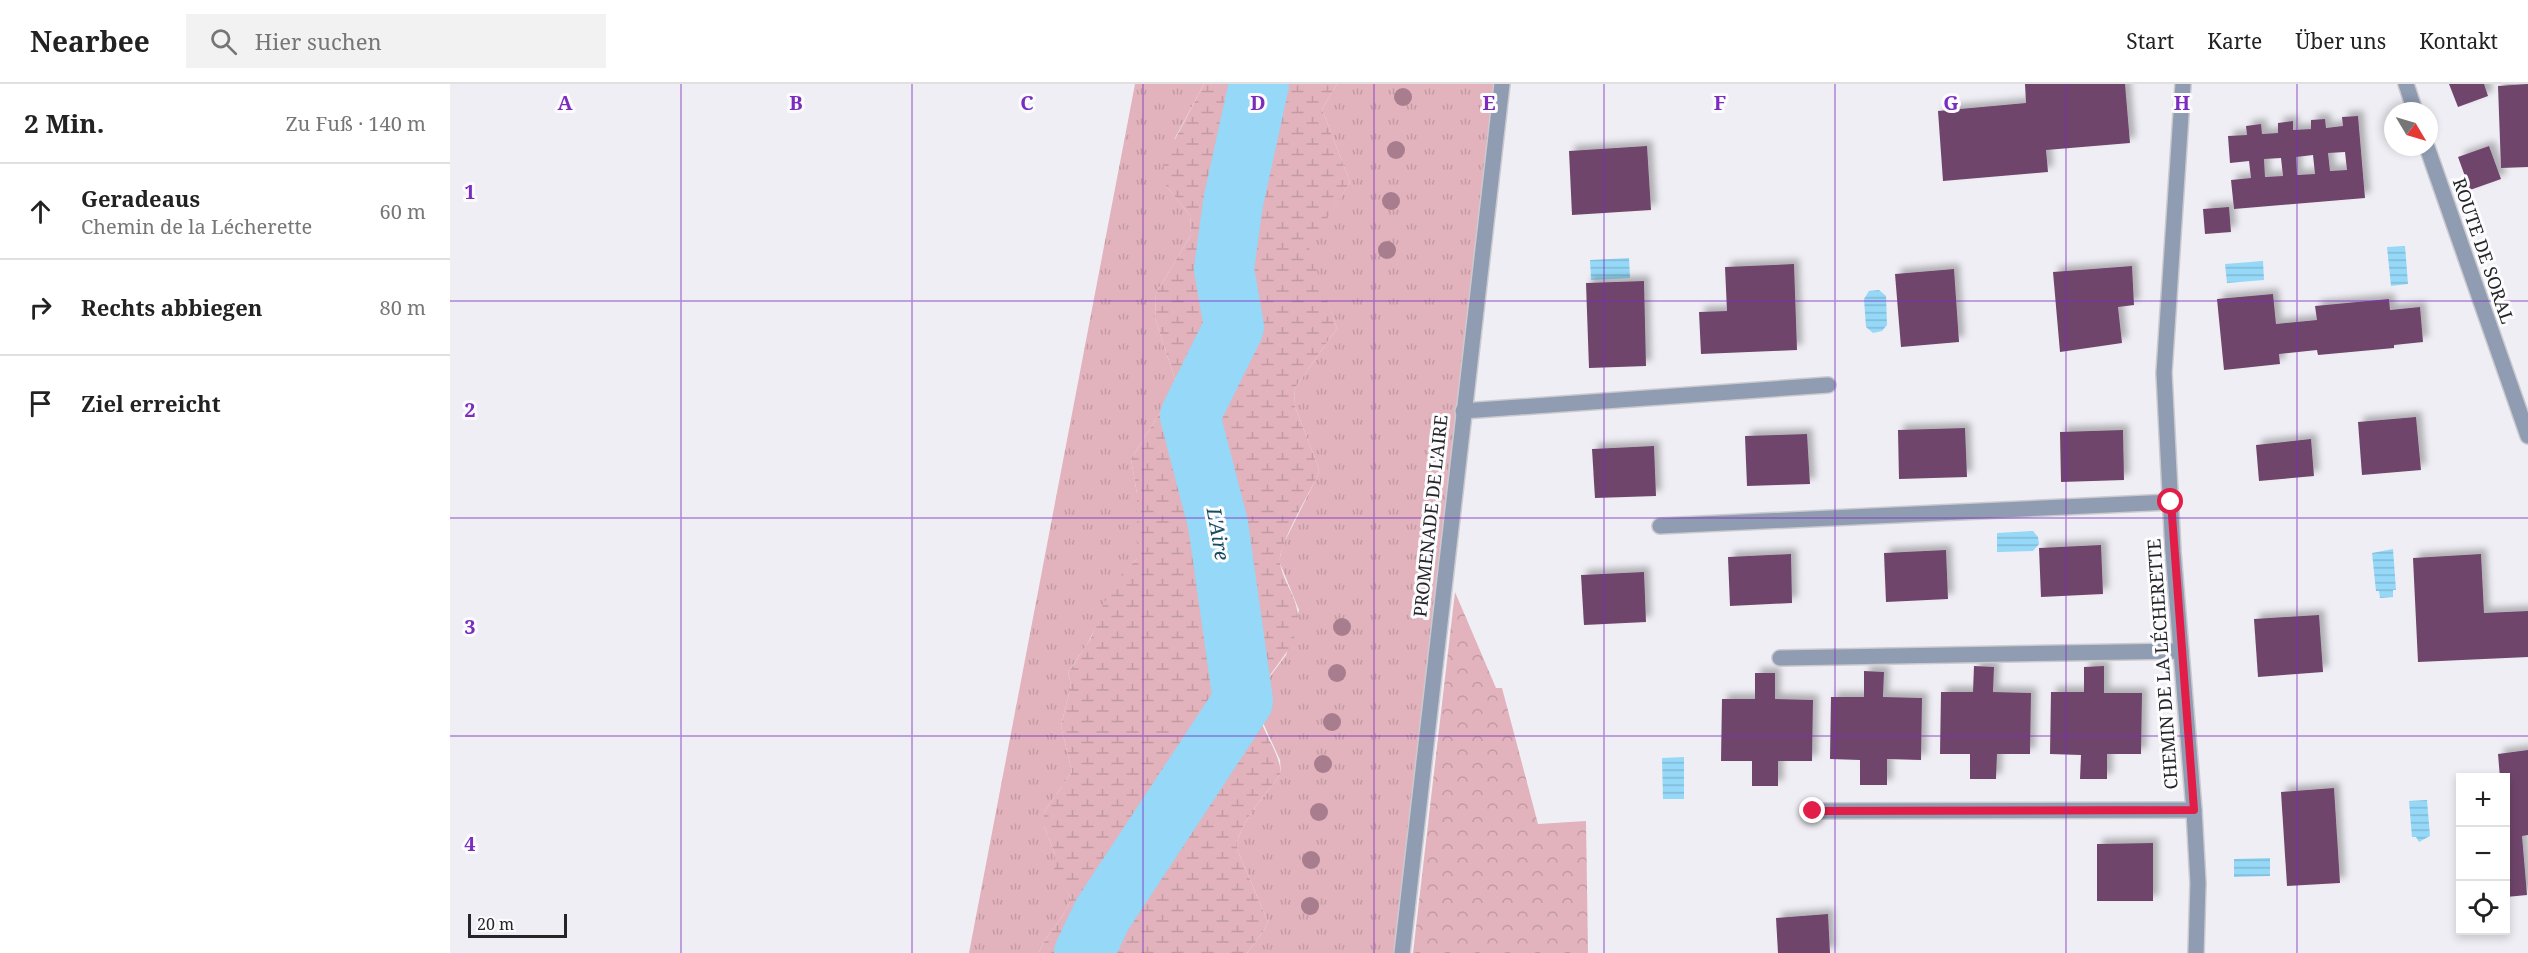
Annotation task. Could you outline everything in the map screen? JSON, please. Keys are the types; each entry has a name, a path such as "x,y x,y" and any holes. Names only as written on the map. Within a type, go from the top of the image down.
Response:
{"street":[{"name":"PROMENADE DE L'AIRE","path":"1402,953 1462,411 1502,84"},
{"name":"CHEMIN DE LA LÉCHERETTE","path":"2183,84 2164,373 2181,651 2194,810 2198,883 2196,953"},
{"path":"2406,84 2412,102"},
{"name":"ROUTE DE SORAL","path":"2430,156 2528,436"},
{"path":"1462,411 1828,385"},
{"path":"1659,526 2171,502"},
{"path":"1780,658 2181,651"},
{"path":"1813,811 2194,810"}],"green space":[{"path":"1135,84 1204,84 1175,138 1166,186 1190,215 1191,235 1156,293 1155,318 1177,386 1131,459 1137,494 1137,559 1114,587 1089,642 1068,673 1071,685 1061,726 1072,772 1044,812 1044,826 1055,854 1055,873 1071,897 1039,953 969,953"},
{"path":"1204,84 1337,84 1322,109 1350,182 1309,248 1337,328 1295,388 1294,404 1319,469 1280,555 1282,572 1298,612 1296,632 1286,652 1266,681 1259,702 1261,721 1277,757 1281,773 1247,820 1238,840 1237,849 1268,922 1247,953 1039,953 1065,912 1071,897 1054,873 1055,854 1044,826 1044,812 1072,772 1061,726 1071,685 1068,673 1091,638 1103,605 1120,576 1137,559 1137,494 1131,459 1177,386 1155,318 1156,293 1191,235 1190,215 1166,186 1163,162"},
{"path":"1337,84 1494,84 1394,953 1247,953 1268,922 1237,849 1238,840 1247,820 1281,773 1280,760 1259,714 1259,695 1286,655 1299,610 1279,561 1283,545 1319,469 1294,404 1295,388 1337,328 1308,248 1350,182 1322,109"},
{"path":"1455,592 1496,688 1502,688 1538,824 1586,821 1588,953 1413,953"}],"water":[{"path":"2405,246 2408,284 2391,286 2387,247"},
{"path":"1629,258 1630,278 1591,280 1590,260"},
{"path":"2263,261 2264,280 2227,283 2225,264"},
{"path":"1879,290 1886,296 1887,325 1882,331 1873,333 1866,327 1864,299 1869,291"},
{"path":"2033,531 2038,537 2039,544 2033,551 1997,552 1997,533"},
{"path":"2393,549 2396,590 2393,590 2393,597 2380,598 2379,591 2376,591 2372,553"},
{"path":"1684,757 1684,799 1663,799 1662,758"},
{"path":"2427,800 2430,836 2419,842 2416,837 2412,837 2409,801"},
{"path":"2270,858 2270,876 2234,877 2234,859"}],"building":[{"path":"2025,84 2125,84 2130,143 2046,150 2048,172 1943,181 1938,111 2026,103"},
{"path":"2449,84 2484,84 2488,96 2458,107"},
{"path":"2528,84 2528,167 2501,168 2498,86"},
{"path":"2358,116 2365,198 2234,209 2231,180 2251,178 2249,161 2230,163 2228,136 2247,135 2246,126 2261,124 2262,134 2278,133 2278,123 2293,121 2293,130 2311,129 2311,120 2325,119 2326,128 2343,126 2342,117","holes":["2345,152 2347,170 2330,171 2328,153","2313,155 2315,174 2297,175 2296,157","2281,158 2283,176 2265,177 2264,159"]},
{"path":"1647,146 1651,210 1572,215 1569,151"},
{"path":"2489,146 2501,179 2470,190 2458,157"},
{"path":"2229,207 2231,232 2205,234 2203,209"},
{"path":"1794,264 1797,350 1701,354 1699,312 1727,311 1725,267"},
{"path":"2132,266 2134,305 2118,307 2122,343 2060,352 2053,272"},
{"path":"1954,269 1959,342 1901,347 1895,274"},
{"path":"1644,281 1646,366 1589,368 1586,283"},
{"path":"2273,294 2276,324 2317,320 2315,306 2389,299 2390,310 2420,307 2423,342 2394,345 2394,348 2318,355 2317,350 2279,354 2280,364 2224,370 2217,299"},
{"path":"2416,417 2421,470 2362,475 2358,422"},
{"path":"1965,428 1967,477 1899,479 1898,430"},
{"path":"2123,430 2124,480 2061,482 2060,432"},
{"path":"1807,434 1810,484 1747,486 1745,436"},
{"path":"2311,439 2314,476 2259,481 2256,445"},
{"path":"1654,446 1656,496 1595,498 1592,449"},
{"path":"2101,545 2103,594 2041,597 2039,548"},
{"path":"1946,550 1948,599 1886,602 1884,553"},
{"path":"1791,554 1792,603 1730,606 1728,557"},
{"path":"2481,554 2484,613 2528,611 2528,657 2418,662 2413,558"},
{"path":"1644,572 1646,622 1584,625 1581,575"},
{"path":"2319,615 2323,672 2258,677 2254,619"},
{"path":"1974,666 1994,667 1993,692 2031,693 2030,754 1997,754 1996,779 1970,779 1970,754 1940,754 1941,692 1973,692"},
{"path":"2104,666 2104,693 2142,693 2141,754 2107,754 2107,779 2080,779 2081,755 2050,754 2051,692 2084,692 2084,667"},
{"path":"1864,671 1884,672 1883,697 1922,698 1921,760 1887,759 1887,785 1860,785 1860,760 1830,759 1831,697 1864,697"},
{"path":"1755,673 1775,673 1775,699 1813,700 1812,761 1778,761 1778,786 1752,786 1752,761 1721,761 1722,699 1755,699"},
{"path":"2528,750 2528,835 2522,836 2527,895 2510,897 2510,773 2500,773 2498,754"},
{"path":"2334,788 2340,883 2287,886 2281,792"},
{"path":"2153,843 2153,901 2097,901 2097,844"},
{"path":"1828,914 1830,953 1778,953 1776,918"}],"waterway":[{"name":"L'Aire","path":"1084,953 1102,915 1243,701 1218,524 1190,416 1234,327 1224,269 1233,203 1259,84"}],"route":[{"path":"1813,811 2194,810 2171,502"}]}
